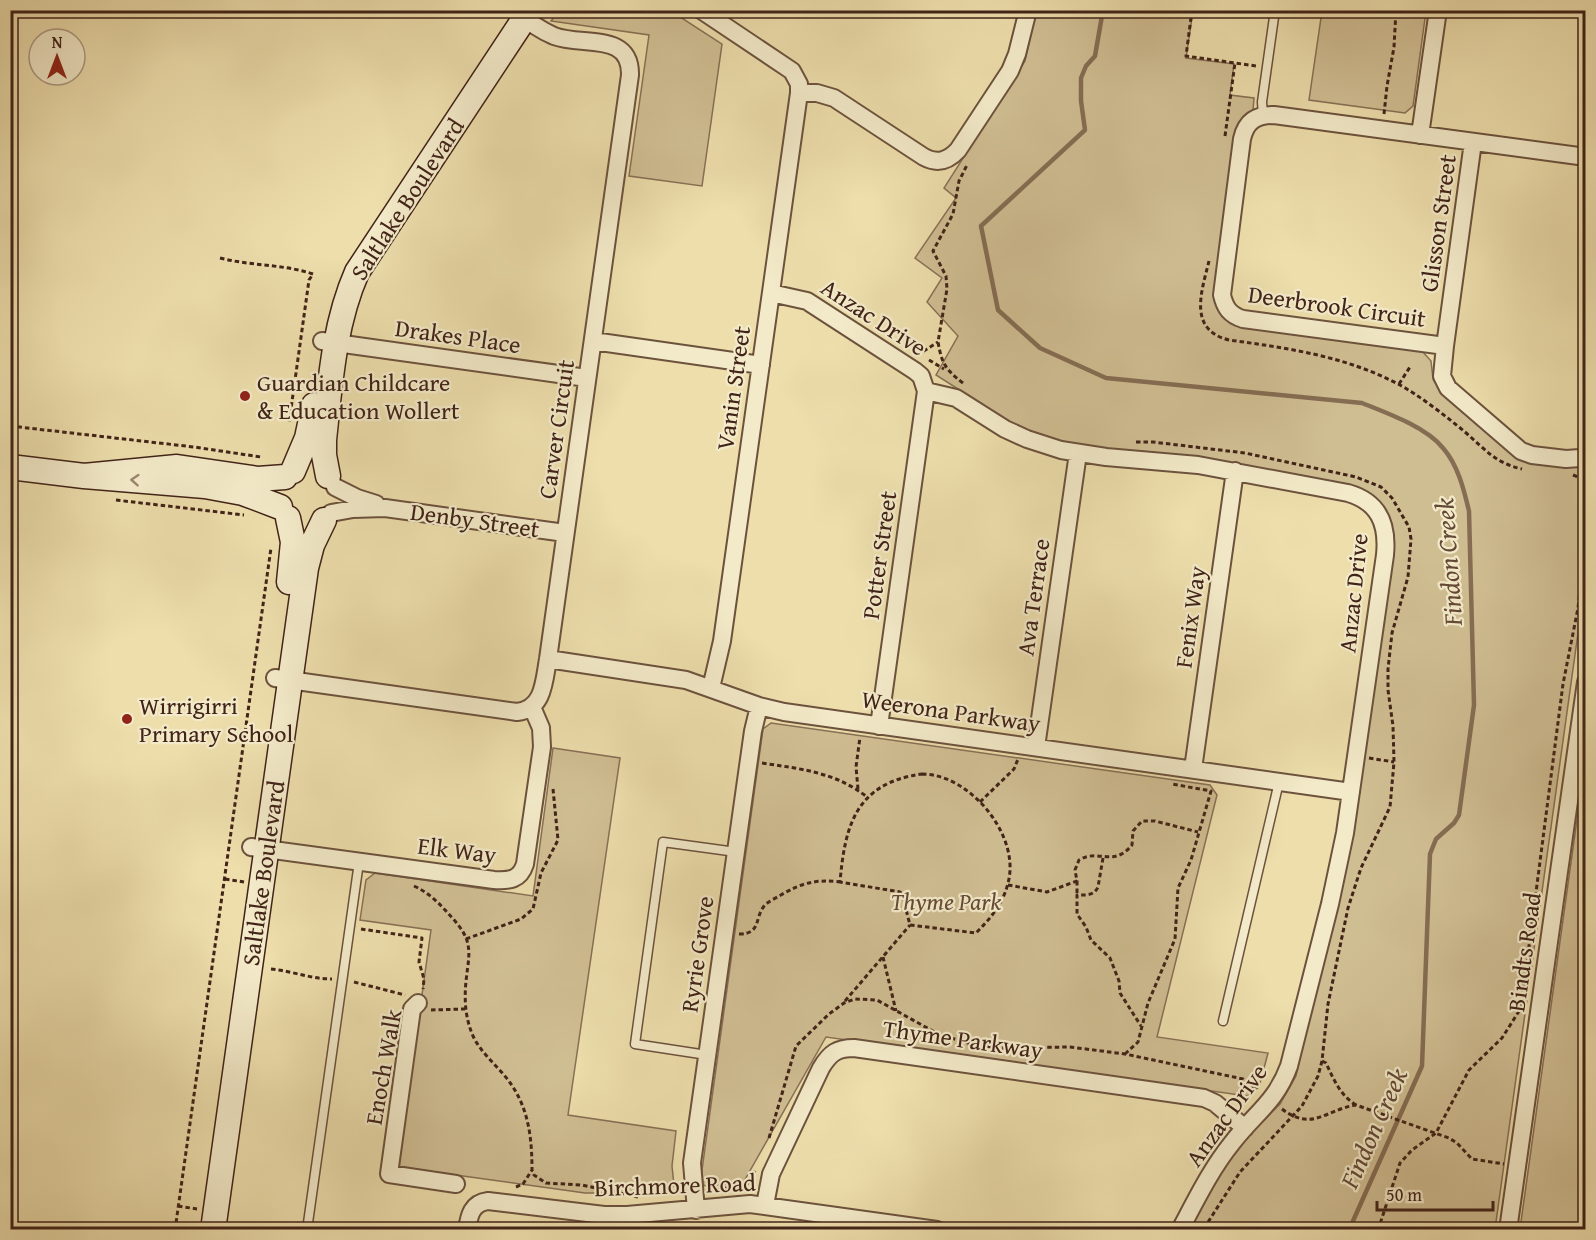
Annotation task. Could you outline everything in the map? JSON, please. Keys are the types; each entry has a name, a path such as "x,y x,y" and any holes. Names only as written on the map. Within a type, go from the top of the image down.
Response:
{"street":[{"path":"701,10 792,72 799,84 799,93 817,93 834,98 924,157 937,161 949,159 958,150 1010,72 1028,10"},
{"path":"1420,135 1438,10"},
{"name":"Carver Circuit","path":"520,12 552,35 615,46 625,53 630,63 548,659 541,694 531,707"},
{"name":"Saltlake Boulevard","path":"283,469 301,456 330,342 357,272 520,12"},
{"name":"Vanin Street","path":"711,688 719,657 799,93"},
{"path":"1263,115 1586,157"},
{"name":"Deerbrook Circuit","path":"1263,115 1249,122 1242,139 1222,285 1226,307 1234,315 1243,319 1445,346 1442,376 1448,388 1515,447 1533,455 1566,459 1586,456"},
{"name":"Glisson Street","path":"1445,346 1473,142"},
{"name":"Anzac Drive","path":"771,293 801,298 815,305 915,371 921,376 926,391 964,402 1005,429 1027,439 1078,453 1170,461 1235,471 1359,496 1368,502 1383,523 1386,541 1385,555 1351,792 1334,885 1295,1045 1283,1084 1216,1164 1180,1230"},
{"path":"593,341 761,365"},
{"name":"Saltlake Boulevard","path":"330,342 324,455 332,481"},
{"name":"Drakes Place","path":"330,342 587,378"},
{"name":"Potter Street","path":"871,724 926,391"},
{"name":"Ava Terrace","path":"1028,746 1078,453"},
{"path":"10,467 84,476 205,486 255,497 284,513 296,524 306,526 315,525 328,517 336,505 332,481 321,470 311,467 283,469 258,479 177,467 84,476"},
{"path":"283,469 279,491 284,513"},
{"name":"Fenix Way","path":"1193,769 1235,471"},
{"name":"Denby Street","path":"332,481 357,498 385,508"},
{"name":"Denby Street","path":"328,517 353,509 385,508 565,533"},
{"name":"Saltlake Boulevard","path":"213,1230 259,848 282,679 293,534 284,513"},
{"name":"Saltlake Boulevard","path":"282,679 312,545 328,517"},
{"name":"Weerona Parkway","path":"548,659 686,680 759,706 784,712 1351,792"},
{"path":"282,679 517,711 531,707"},
{"name":"Bindts Road","path":"1508,1230 1586,682"},
{"name":"Ryrie Grove","path":"696,1210 692,1163 759,706"},
{"name":"Elk Way","path":"259,848 494,880 510,880 520,875 528,852 543,747 541,728 531,707"},
{"name":"Saltlake Boulevard","path":"198,1230 235,881 259,848"},
{"name":"Enoch Walk","path":"418,1003 412,1010 389,1174 456,1184"},
{"name":"Thyme Parkway","path":"765,1205 771,1174 816,1078 826,1059 841,1048 1204,1098 1215,1102 1245,1128"},
{"name":"Birchmore Road","path":"467,1230 472,1209 488,1201 604,1215 640,1222 696,1210 750,1204 765,1205 816,1221 937,1230"}],"lane":[{"path":"1263,115 1262,102 1275,10"},
{"path":"1223,1021 1279,782"},
{"path":"707,1055 635,1044 663,842 736,852"},
{"path":"307,1230 359,862"}],"path":[{"path":"1192,10 1185,56 1267,67"},
{"path":"1382,129 1394,47 1396,10"},
{"path":"220,258 313,273 309,280 287,432"},
{"path":"938,342 919,354 944,369"},
{"path":"1399,384 1410,367"},
{"path":"10,426 194,447 283,469"},
{"path":"114,500 253,516 255,497"},
{"path":"175,1230 235,881 272,539"},
{"path":"1378,1230 1400,1163 1412,1150 1436,1133 1469,1070 1502,1038 1521,1008 1563,684 1578,608 1586,539"},
{"path":"859,790 856,767 871,724"},
{"path":"980,802 1014,769 1028,746"},
{"path":"1357,756 1394,762"},
{"path":"749,762 819,772 840,780 867,797"},
{"path":"1125,1054 1138,1042 1148,1003 1174,939 1177,894 1191,861 1212,791 1172,784 1173,767"},
{"path":"840,882 842,857 849,826 867,797 899,778 931,774 958,784 988,811 1002,836 1009,860 1008,885 994,913 976,933 910,925"},
{"path":"1142,1026 1120,993 1119,981 1110,958 1096,946 1077,914 1075,870 1079,860 1090,856 1114,858 1128,849 1132,845 1133,831 1142,821 1155,821 1198,833"},
{"path":"1077,895 1090,895 1096,891 1102,858"},
{"path":"725,933 747,934 756,927 764,906 803,883 818,880 900,892 910,925"},
{"path":"1008,885 1047,892 1077,881"},
{"path":"408,884 426,892 438,902 466,939 469,947 465,1009 478,1045 519,1096 531,1134 531,1170 523,1184 514,1187 512,1203"},
{"path":"766,1146 796,1046 812,1029 844,1003 910,925"},
{"name":"Enoch Walk","path":"351,928 422,938 419,962 424,979 422,998 418,1003"},
{"path":"883,957 896,1011"},
{"path":"271,969 290,971 314,978 343,980 388,990 413,997 418,1003 432,1010 465,1009"},
{"path":"844,1003 855,999 877,1000 938,1034 971,1044 1001,1048 1070,1047 1125,1054 1243,1079 1293,1118 1306,1121 1341,1107 1356,1105"},
{"path":"1322,1061 1326,1063 1341,1093 1356,1105 1436,1133 1457,1143 1472,1159 1517,1166"},
{"path":"694,1192 746,1186 758,1166"},
{"path":"531,1170 534,1175 546,1183 582,1185 622,1195 641,1197"}],"green space":[{"path":"559,11 671,11 722,44 702,186 629,176 649,35 551,21"},
{"path":"1036,11 1193,11 1186,58 1234,64 1230,95 1254,98 1253,110 1238,124 1235,135 1214,293 1218,310 1224,317 1239,326 1422,351 1431,361 1433,379 1443,395 1515,454 1585,463 1585,583 1495,1229 1187,1229 1218,1174 1244,1140 1280,1104 1296,1076 1323,955 1392,536 1392,524 1384,508 1089,450 1027,433 936,375 958,336 927,302 942,278 915,258 956,198 944,188 1025,61"},
{"path":"1322,11 1426,11 1413,106 1405,113 1309,100"},
{"name":"Thyme Park","path":"771,723 1210,785 1217,795 1157,1037 1268,1053 1259,1087 1247,1096 826,1037 743,1183 703,1185 702,1170 763,729"},
{"path":"553,748 620,758 568,1115 676,1131 672,1166 674,1185 668,1193 585,1193 398,1167 431,930 360,920 366,880 375,873 533,896"},
{"path":"1585,762 1585,1229 1520,1229"}],"waterway":[{"name":"Findon Creek","path":"1103,10 1095,56 1086,66 1081,78 1085,130 981,226 998,310 1040,348 1106,378 1362,403 1394,416 1427,434 1443,448 1463,486 1469,511 1474,705 1459,815 1454,823 1436,839 1430,854 1422,1066 1349,1230"}],"place":[{"name":"Guardian Childcare & Education Wollert","path":"245,396"},
{"name":"Wirrigirri Primary School","path":"127,719"}]}
